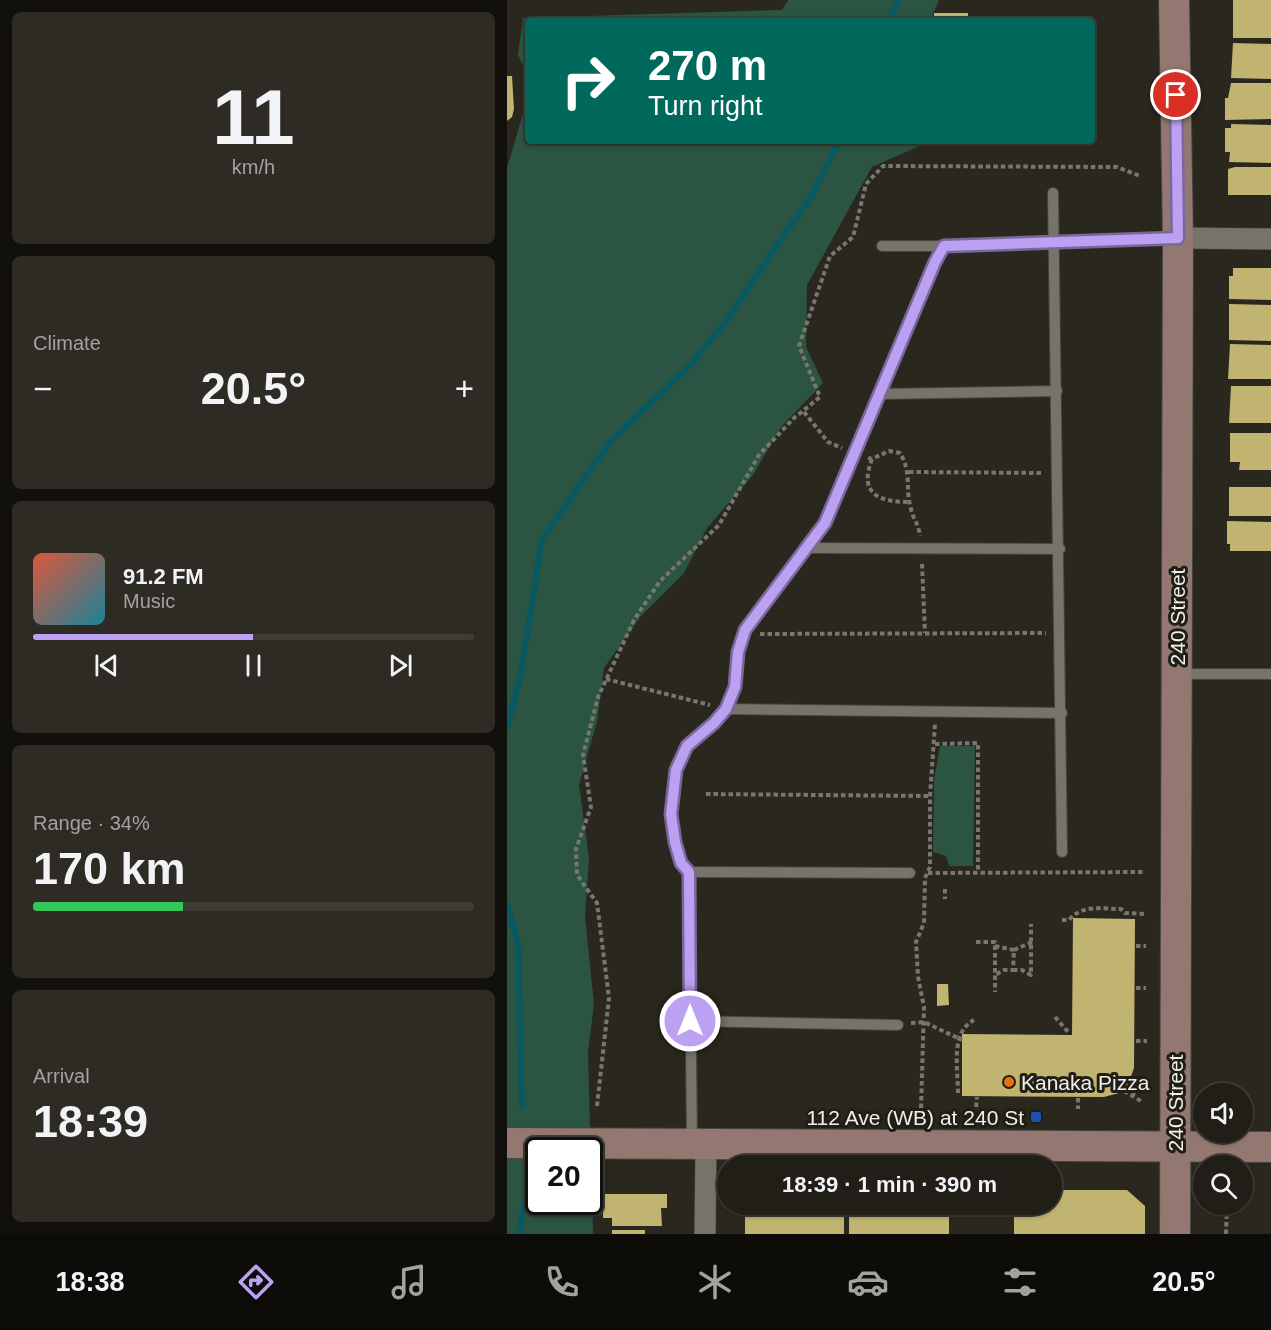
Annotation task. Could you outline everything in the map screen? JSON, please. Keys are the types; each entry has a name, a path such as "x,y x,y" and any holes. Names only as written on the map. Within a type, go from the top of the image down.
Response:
{"main road":[{"name":"240 Street","path":"1174,0 1178,238 1175,1234"},
{"path":"507,1143 1271,1147"}],"street":[{"path":"1178,238 1271,239"},
{"path":"699,1144 705,1234"}],"lane":[{"path":"1053,193 1060,549 1062,852"},
{"path":"882,246 1178,238"},
{"path":"699,1144 690,1021 689,872 681,863 671,814 676,770 687,746 714,723 726,709 735,687 738,652 744,634 825,523 944,246"},
{"path":"879,394 1057,391"},
{"path":"806,548 1060,549"},
{"path":"1177,674 1271,674"},
{"path":"726,709 1062,713"},
{"path":"689,872 910,873"},
{"path":"690,1021 898,1024"}],"path":[{"path":"597,1106 609,998 597,903 577,875 576,849 591,807 583,755 598,697 634,621 660,581 689,556 719,525 759,455 794,418 804,412 828,441 854,454 872,459"},
{"path":"910,502 888,502 877,497 870,489 867,470 872,459 889,451 900,453 909,472 911,510 918,521 922,548 925,633"},
{"path":"909,472 1058,473"},
{"path":"744,634 1061,633"},
{"path":"606,679 726,709"},
{"path":"921,1108 924,1022 916,942 924,923 925,878 930,867 930,796 935,744 935,712"},
{"path":"935,744 978,743 978,872"},
{"path":"706,794 930,796"},
{"path":"910,873 1145,872"},
{"path":"945,890 945,899"},
{"path":"1062,920 1069,920 1074,914 1088,908 1121,909 1125,913 1146,914"},
{"path":"995,975 1004,970 1022,970 1032,975 1031,924"},
{"path":"976,942 995,942 995,992"},
{"path":"995,946 1014,950 1032,942"},
{"path":"1136,946 1146,946"},
{"path":"1013,970 1014,950"},
{"path":"1136,988 1146,988"},
{"path":"1055,1017 1069,1033"},
{"path":"958,1093 960,1039 964,1028 974,1020"},
{"path":"898,1024 924,1022 960,1039"},
{"path":"1136,1041 1147,1041"},
{"path":"1130,1085 1134,1095 1141,1101"},
{"path":"1124,1091 1127,1095 1134,1095"},
{"path":"977,1097 977,1107"},
{"path":"1078,1098 1078,1108"},
{"path":"1226,1234 1227,1215"}],"green space":[{"path":"788,0 939,0 931,18 525,18 525,69 518,55 523,18 782,10"},
{"path":"525,107 525,144 924,144 872,167 807,285 806,347 823,383 781,427 753,475 707,528 684,573 641,616 604,668 597,721 579,785 589,859 585,916 594,1004 588,1052 590,1137 525,1137 525,1215 592,1215 593,1234 507,1234 507,168"},
{"path":"940,746 975,746 973,866 949,866 946,856 933,852 934,780"}],"building":[{"path":"1233,0 1271,0 1271,38 1233,38"},
{"path":"934,13 968,13 968,18 934,18"},
{"path":"1233,43 1271,44 1271,79 1231,78"},
{"path":"507,76 512,76 514,109 512,117 507,121"},
{"path":"1231,83 1271,83 1271,119 1225,120 1225,98 1228,98"},
{"path":"1231,124 1271,125 1271,163 1229,162 1230,152 1225,152 1225,128 1231,128"},
{"path":"1271,167 1271,195 1228,195 1228,169"},
{"path":"1233,268 1271,268 1271,300 1229,299 1229,276 1233,276"},
{"path":"1229,304 1271,305 1271,341 1229,340"},
{"path":"1230,344 1271,345 1271,379 1228,379"},
{"path":"1231,386 1271,386 1271,423 1229,423"},
{"path":"1230,433 1271,433 1271,470 1239,470 1240,462 1230,462"},
{"path":"1229,487 1271,487 1271,516 1229,516"},
{"path":"1227,521 1271,522 1271,551 1230,551 1230,544 1227,544"},
{"path":"1073,918 1135,919 1134,1068 1128,1085 1119,1093 1104,1097 962,1096 962,1034 1072,1035"},
{"path":"937,984 948,984 949,1005 937,1006"},
{"path":"1062,1190 1127,1190 1145,1206 1145,1234 1014,1234 1014,1215 1062,1215"},
{"path":"603,1194 667,1194 667,1208 661,1208 662,1226 612,1226 612,1218 603,1218"},
{"path":"745,1215 844,1215 844,1234 745,1234"},
{"path":"849,1215 949,1215 949,1234 849,1234"},
{"path":"612,1230 645,1230 645,1234 612,1234"}],"waterway":[{"path":"890,18 898,0"},
{"path":"507,728 520,678 542,539 610,442 689,366 721,328 811,196 837,144"},
{"path":"507,904 518,944 522,1106"},
{"path":"519,1234 525,1200"}],"place":[{"name":"Kanaka Pizza","path":"1009,1082"},
{"name":"112 Ave (WB) at 240 St","path":"1036,1117"}],"route":[{"path":"690,1021 689,872 681,863 671,814 676,770 687,746 714,723 726,709 735,687 738,652 745,630 825,523 935,262 944,246 962,244 1178,238 1176,95"}]}
